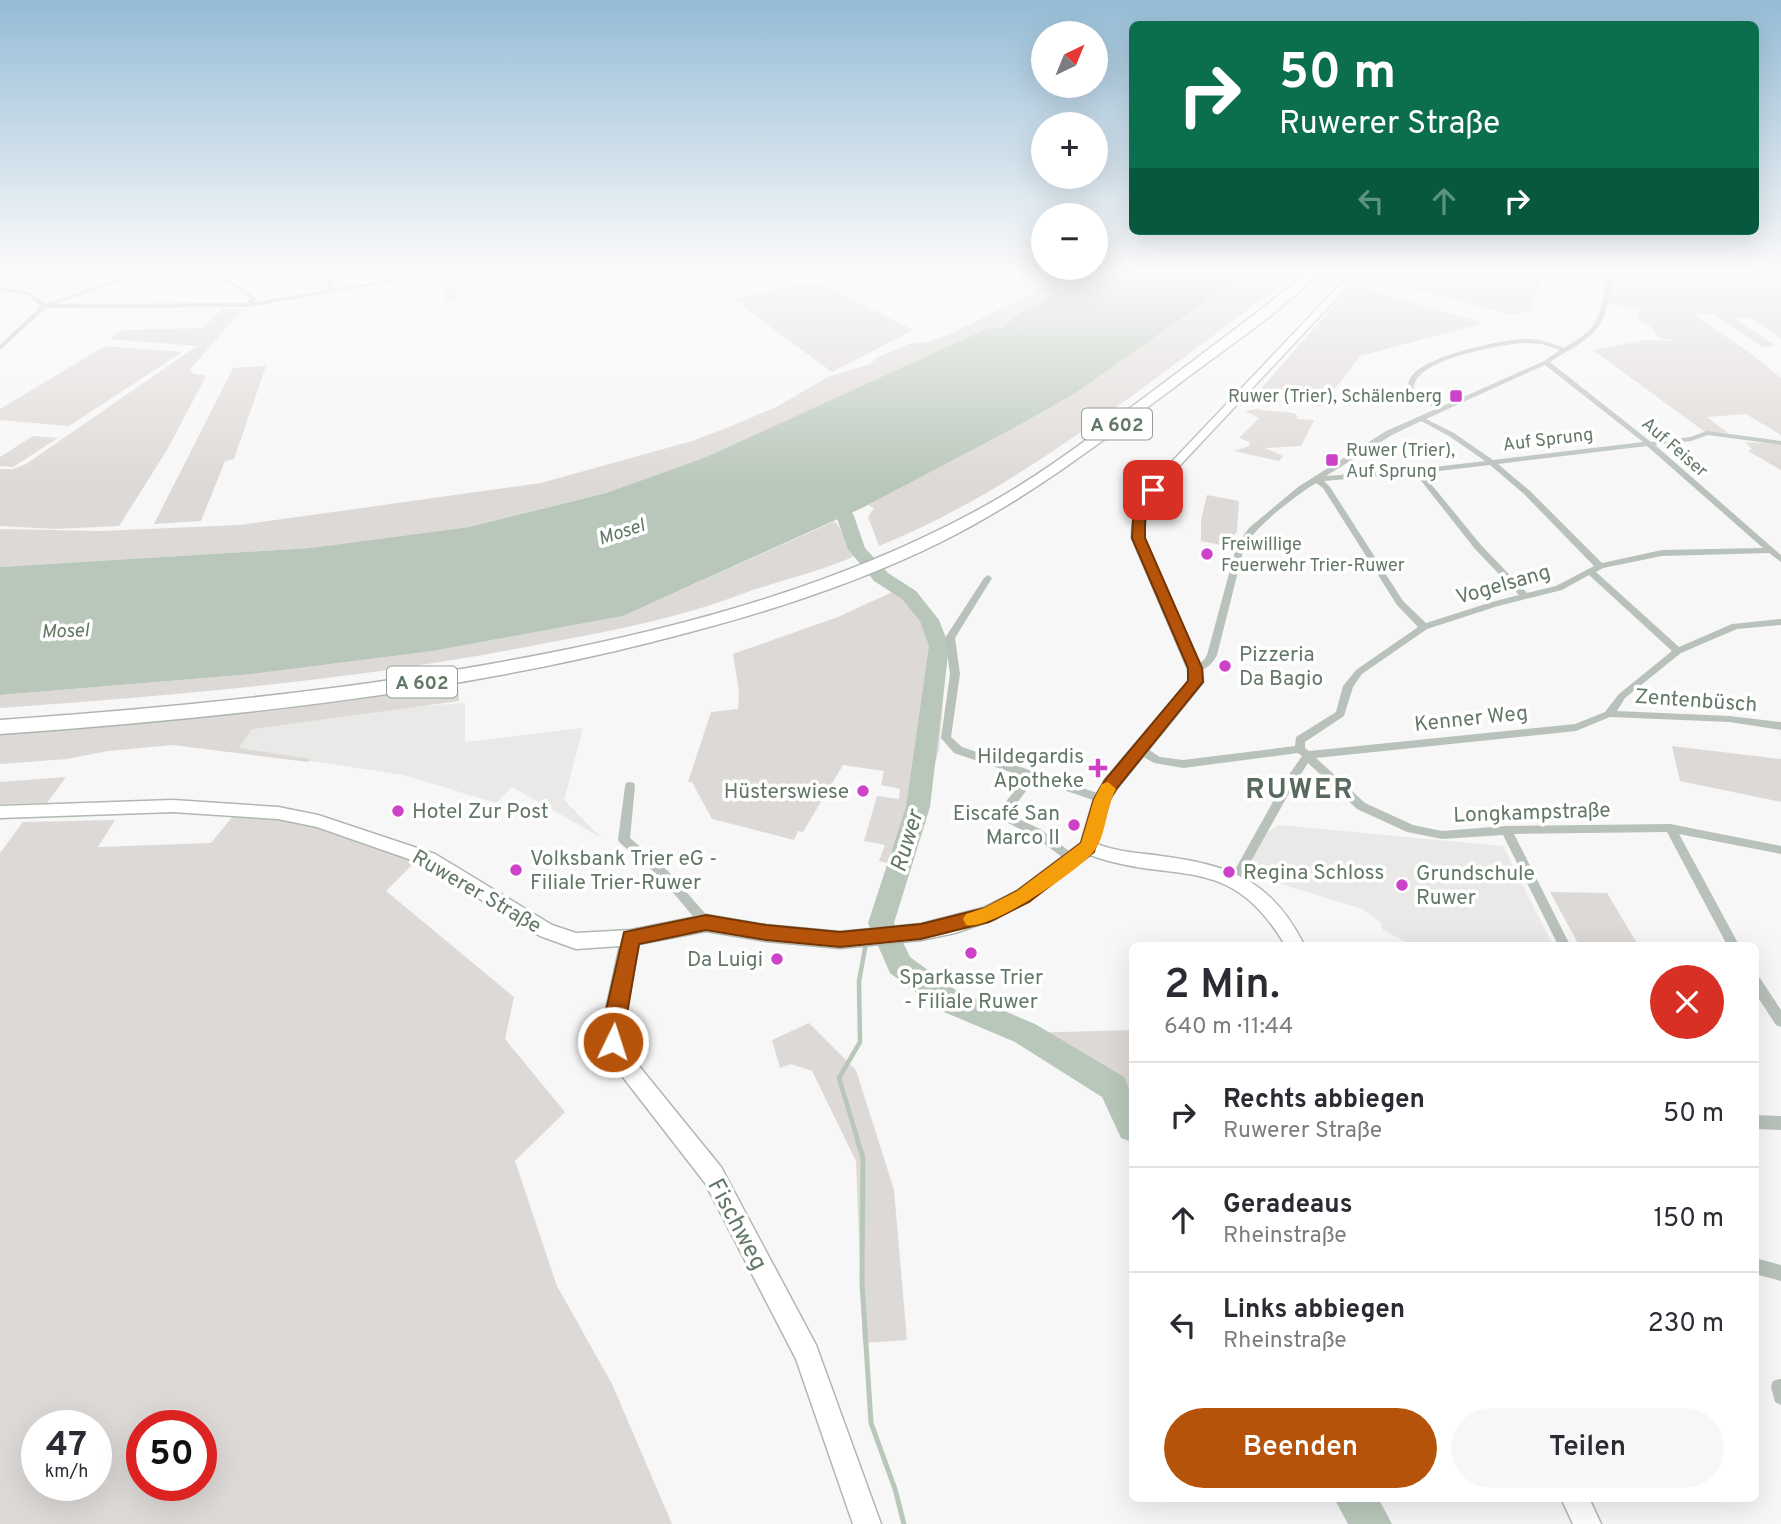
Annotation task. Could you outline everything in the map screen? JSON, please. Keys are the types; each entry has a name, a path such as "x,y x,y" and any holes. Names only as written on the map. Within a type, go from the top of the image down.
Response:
{"highway":[{"name":"A 602","path":"899,550 996,494 1059,453 1212,342"},
{"name":"A 602","path":"0,727 273,704 463,676 641,640 726,618 982,515 1040,478 1226,342"},
{"name":"A 602","path":"0,715 292,689 464,664 539,651 712,611 832,577"}],"main road":[{"path":"1292,342 1153,490 1143,509 1137,529 1144,556 1195,668 1196,682 1139,749 1102,799 1088,847 1114,856 1195,867 1236,878 1267,902 1294,942"},
{"name":"Ruwerer Straße","path":"0,812 173,806 278,813 318,821 429,859 546,931 576,941 631,938 706,923 766,933 840,940 921,932 989,914 1023,896 1088,847"},
{"name":"Fischweg","path":"631,938 612,1028 613,1042 619,1056 713,1175 807,1354 867,1524"},
{"path":"1577,1502 1587,1524"}],"street":[{"path":"1438,408 1410,392 1414,377 1430,366 1518,342"},
{"path":"1541,342 1564,350"},
{"path":"1195,668 1208,663 1212,655 1241,544 1265,517 1317,479 1389,433 1438,408 1546,362 1575,342"},
{"name":"Auf Feiser","path":"1546,362 1647,443 1781,559"},
{"path":"1419,418 1454,435 1539,504 1596,569 1678,651"},
{"name":"Auf Sprung","path":"1317,479 1417,471 1692,439 1707,433 1781,443"},
{"path":"1417,471 1478,547 1525,596"},
{"path":"1317,479 1326,487 1400,603 1424,627"},
{"name":"Vogelsang","path":"1304,752 1300,740 1339,714 1348,686 1359,671 1424,627 1559,588 1596,569 1662,553 1769,550"},
{"path":"988,578 950,638 955,674 946,738 958,750 1102,799"},
{"name":"Kenner Weg","path":"1139,749 1158,760 1182,764 1576,727 1609,714 1622,696 1678,651 1735,626 1781,622"},
{"name":"Zentenbüsch","path":"1609,714 1729,719 1781,726"},
{"path":"1236,878 1304,752"},
{"name":"Longkampstraße","path":"1304,752 1361,806 1391,822 1442,835 1506,830 1670,828 1781,850"},
{"path":"1032,775 1002,815 1036,832 1073,860"},
{"path":"630,786 624,840 664,874 706,923"},
{"path":"1670,828 1731,942"},
{"path":"1506,830 1562,942"},
{"path":"1759,988 1781,1021"},
{"path":"1759,1122 1781,1123"},
{"path":"1759,1267 1781,1273"}],"shaded area":[{"path":"148,342 214,342 190,369 192,373 206,376 167,450 119,526 55,529 0,526 0,469 13,469 26,464 197,346"},
{"path":"791,342 890,342 832,372"},
{"path":"957,342 706,457 606,493 469,527 310,548 0,567 0,529 101,531 240,525 541,483 692,441 776,407 828,377 870,364 878,357 911,343"},
{"path":"1148,342 1204,342 1112,410 1016,475 950,513 879,546 868,517 874,508 868,505 1074,394"},
{"path":"1302,342 1412,342 1360,356 1321,407 1260,390"},
{"path":"1635,342 1734,342 1781,378 1781,435 1746,414 1707,417 1728,433 1705,432 1593,350"},
{"path":"1755,342 1770,342 1776,346 1762,347"},
{"path":"105,346 182,352 69,426 0,420 0,409"},
{"path":"266,366 234,459 225,461 201,521 154,524 233,368"},
{"path":"1258,409 1291,413 1296,414 1298,419 1314,420 1301,446 1265,448 1283,456 1279,461 1234,451 1249,446 1250,442 1239,438 1259,418 1245,411"},
{"path":"33,436 58,438 13,467 0,466 0,457"},
{"path":"1745,442 1781,444 1781,470 1748,451 1752,449"},
{"path":"1207,495 1239,501 1237,532 1221,545 1201,541 1201,520"},
{"path":"835,521 857,555 692,611 640,624 470,657 336,677 202,692 0,708 0,695 253,674 433,651 623,616"},
{"path":"903,587 922,601 935,619 946,668 939,749 906,868 879,861 885,845 864,841 877,796 899,799 900,789 881,785 884,771 843,765 803,832 798,831 794,840 712,819 692,782 688,782 711,712 738,709 739,691 733,654 838,617"},
{"path":"458,683 459,701 252,729 239,748 310,759 308,762 173,745 108,751 67,759 0,764 0,734 275,710"},
{"path":"465,703 465,742 583,728 564,800 602,838 512,787 496,803 404,775 231,749 256,717"},
{"path":"1672,746 1781,759 1781,802 1680,781"},
{"path":"66,777 47,803 0,804 0,782"},
{"path":"238,810 279,812 419,858 386,891 514,997 505,1039 565,1112 515,1161 557,1286 612,1384 672,1524 0,1524 0,853 23,822 115,820 98,847 211,843"},
{"name":"Grundschule Ruwer","path":"1279,825 1503,846 1551,942 1406,942 1383,930 1381,923 1362,909 1243,872 1268,832"},
{"path":"1550,892 1607,893 1636,942 1577,942"},
{"path":"809,1023 856,1070 894,1190 907,1340 863,1343 856,1161 812,1071 791,1064 780,1068 772,1040"},
{"path":"1129,1030 1129,1121 1113,1087 1025,1033"}],"water":[{"name":"Mosel","path":"957,342 1148,342 1074,394 862,508 623,616 433,651 253,674 0,695 0,567 310,548 469,527 606,493 706,457"}],"waterway":[{"name":"Ruwer","path":"831,490 845,516 857,549 881,577 909,595 929,620 939,646 918,807 881,923 900,965 947,1000 1025,1033 1113,1087 1129,1121"},
{"path":"872,931 881,923"},
{"path":"858,1141 839,1078 860,1042 859,981 866,943"},
{"path":"857,1139 863,1158 862,1283 871,1423 895,1489 904,1524"},
{"name":"Ruwer","path":"1357,1502 1372,1524"}],"slow traffic":[{"path":"973,919 989,914 1023,896 1088,847 1102,799 1108,789"}],"place":[{"name":"Ruwer (Trier), Schälenberg","path":"1456,396"},
{"name":"Ruwer (Trier), Auf Sprung","path":"1332,460"},
{"name":"Freiwillige Feuerwehr Trier-Ruwer","path":"1207,554"},
{"name":"Pizzeria Da Bagio","path":"1225,666"},
{"name":"Hildegardis Apotheke","path":"1098,768"},
{"name":"Hüsterswiese","path":"863,791"},
{"name":"Hotel Zur Post","path":"398,811"},
{"name":"Eiscafé San Marco II","path":"1074,825"},
{"name":"Volksbank Trier eG - Filiale Trier-Ruwer","path":"516,870"},
{"name":"Regina Schloss","path":"1229,872"},
{"name":"Grundschule Ruwer","path":"1402,885"},
{"name":"Sparkasse Trier - Filiale Ruwer","path":"971,953"},
{"name":"Da Luigi","path":"777,959"}],"district":[{"name":"RUWER","path":"1300,788"}],"route":[{"path":"613,1042 612,1028 631,938 706,923 766,933 840,940 921,932 989,914 1023,896 1088,847 1102,799 1111,784 1196,682 1195,668 1138,538 1139,520 1153,490"}]}
